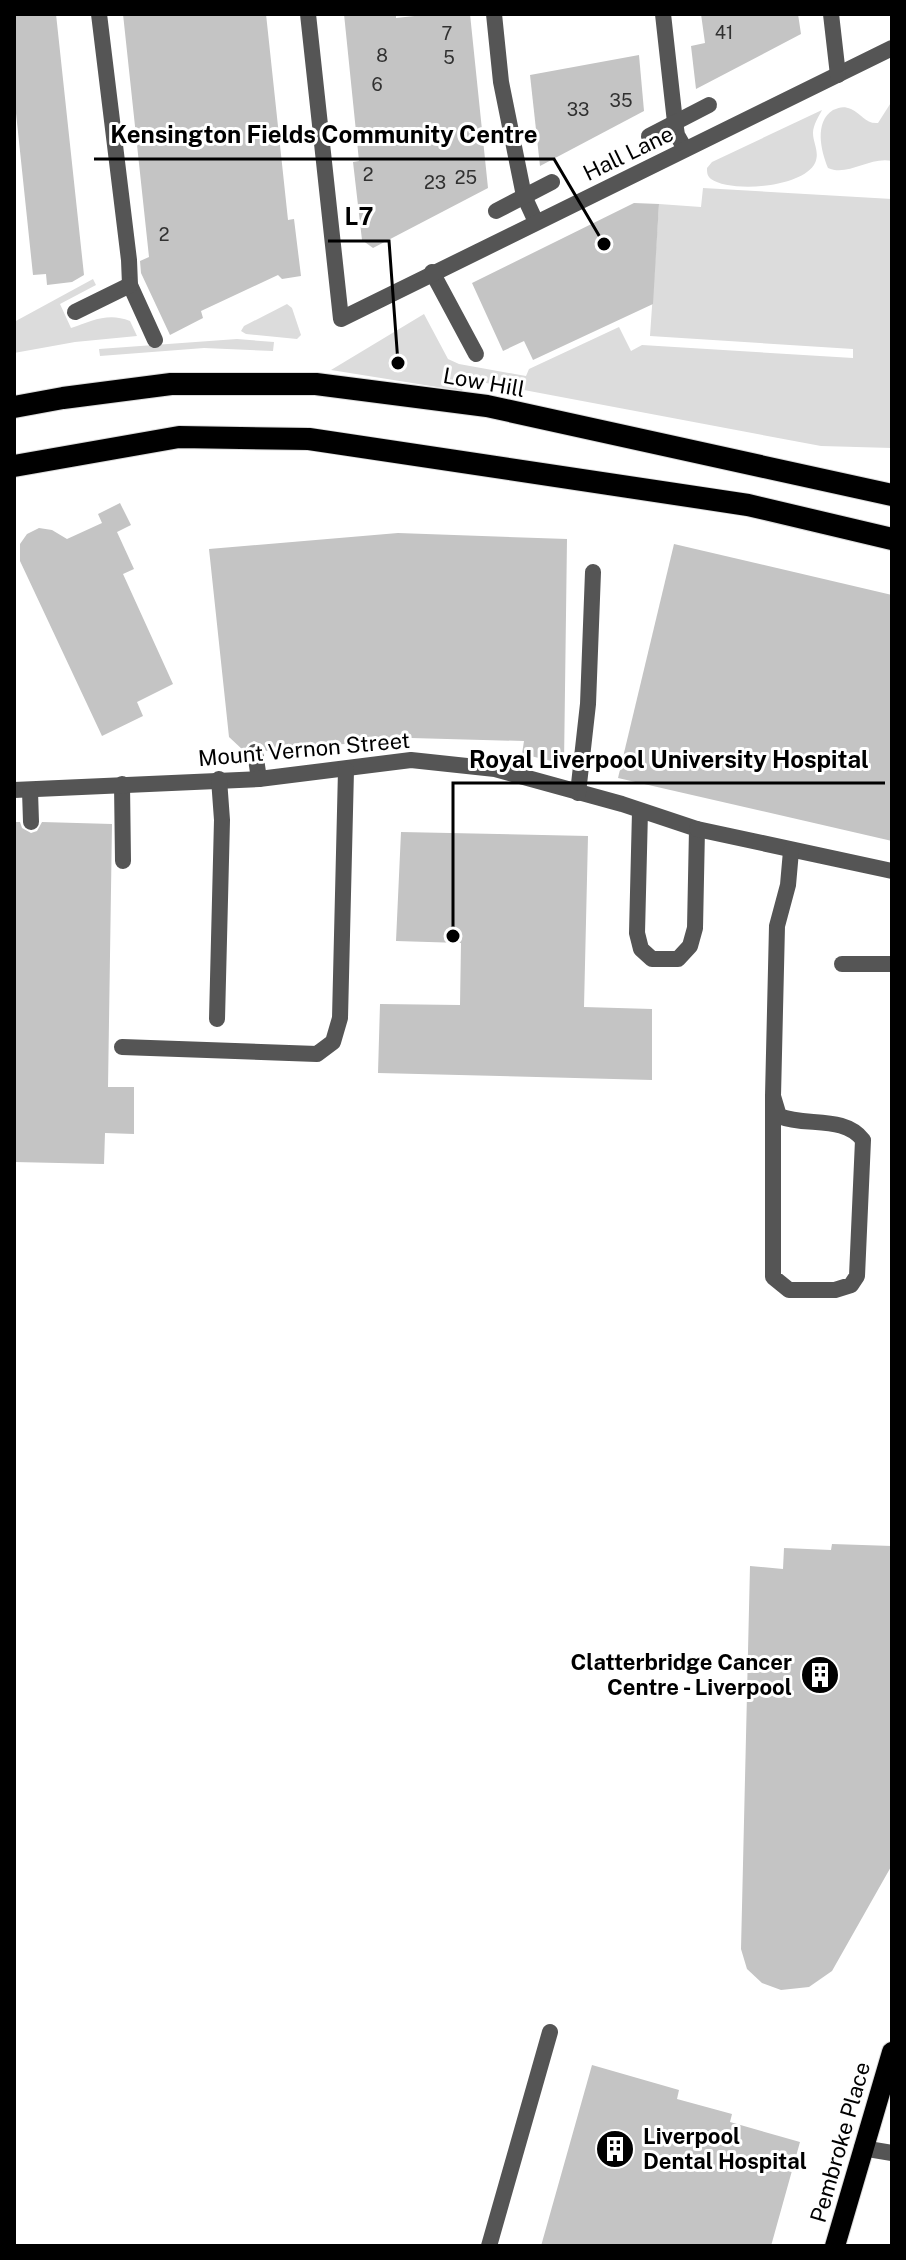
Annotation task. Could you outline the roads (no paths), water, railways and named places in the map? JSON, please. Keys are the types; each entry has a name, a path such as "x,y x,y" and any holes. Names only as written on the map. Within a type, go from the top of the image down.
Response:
{"highway":[{"name":"Low Hill","path":"14,407 171,384 316,384 487,406 892,495"},
{"path":"14,466 179,437 309,439 748,505 892,539"}],"main road":[{"name":"Pembroke Place","path":"835,2246 892,2052"}],"street":[{"path":"99,14 130,285 155,340"},
{"name":"Hall Lane","path":"308,14 341,319 892,48"},
{"path":"494,14 501,82 524,196 536,222"},
{"path":"663,14 677,135 685,149"},
{"path":"831,14 838,75"},
{"path":"649,136 709,105"},
{"path":"496,211 552,182"},
{"path":"432,272 476,354"},
{"path":"75,312 130,285"},
{"path":"578,793 588,704 593,572"},
{"path":"255,752 259,779"},
{"name":"Mount Vernon Street","path":"22,790 259,779 346,770 383,761 443,762 495,769 697,829 891,870"},
{"path":"122,1047 317,1054 333,1042 340,1018 346,770"},
{"path":"217,1019 222,820 219,779"},
{"path":"122,784 117,828 123,861"},
{"path":"22,790 31,822"},
{"path":"640,811 637,933 641,949 652,959 678,959 690,946 695,928 697,829"},
{"path":"773,1096 779,1116 794,1122 841,1125 856,1131 863,1140 857,1276 851,1285 835,1290 789,1290 773,1277 773,1096 777,926 788,885 791,851"},
{"path":"842,964 892,964"},
{"path":"489,2246 550,2032"},
{"path":"862,2148 892,2153"}],"place":[{"name":"Kensington Fields Community Centre","path":"604,244"},
{"name":"L7","path":"398,363"},
{"name":"Royal Liverpool University Hospital","path":"453,936"},
{"name":"Clatterbridge Cancer Centre - Liverpool","path":"820,1675"},
{"name":"Liverpool Dental Hospital","path":"615,2149"}]}
